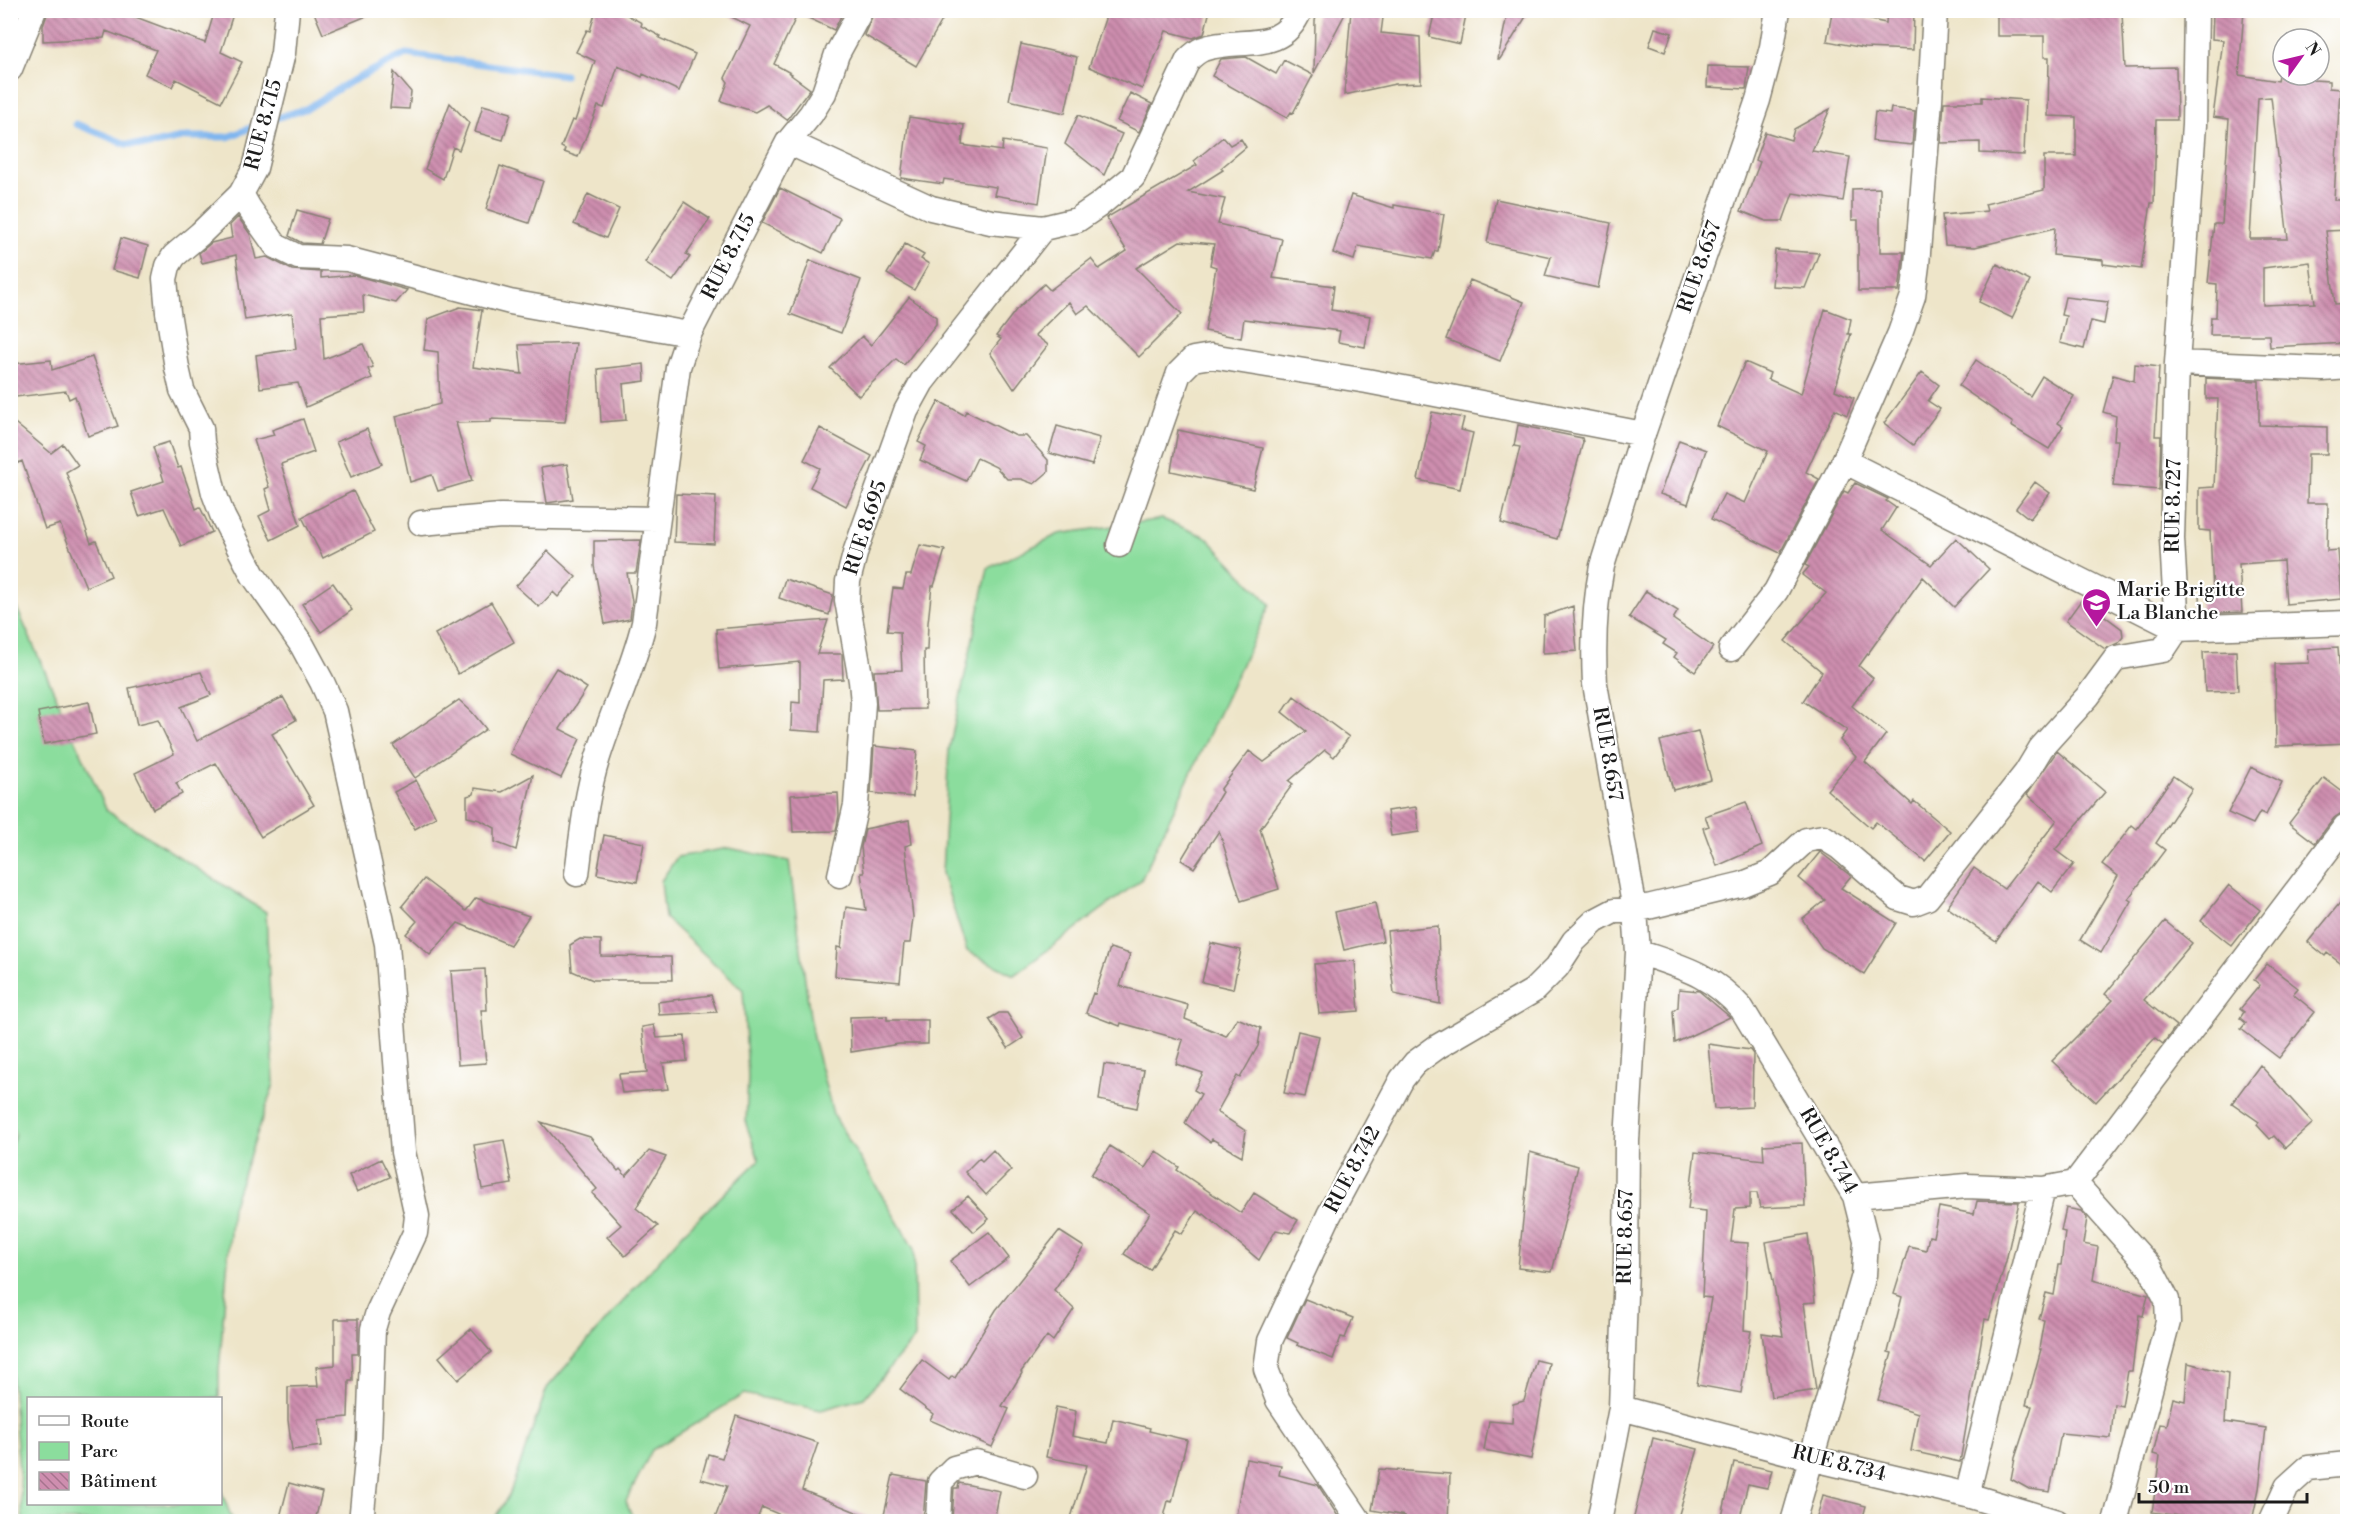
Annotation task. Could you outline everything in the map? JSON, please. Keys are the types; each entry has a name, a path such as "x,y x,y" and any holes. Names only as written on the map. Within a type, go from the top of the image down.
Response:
{"street":[{"path":"10,69 34,10"},
{"name":"RUE 8.715","path":"287,10 283,53 255,168 241,194 276,246 298,257 347,259 510,302 689,334 788,142 811,114 824,93 837,54 861,10"},
{"path":"788,142 931,208 991,222 1043,228 1077,220 1133,177 1188,60 1202,49 1275,39 1287,30 1300,10"},
{"name":"RUE 8.657","path":"1599,1521 1621,1408 1626,1267 1627,1141 1638,952 1635,910 1595,684 1594,617 1602,566 1643,434 1758,100 1772,47 1778,10"},
{"path":"1731,649 1776,591 1844,460 1900,333 1912,296 1917,265 1935,10"},
{"name":"RUE 8.727","path":"2177,629 2172,539 2177,363 2194,125 2196,10"},
{"path":"241,194 174,256 165,279 168,312 182,390 201,428 214,493 223,517 253,575 307,654 335,711 387,944 403,1152 417,1216 415,1233 378,1312 373,1329 369,1440 361,1521"},
{"name":"RUE 8.695","path":"840,875 856,805 863,703 847,600 848,581 856,550 906,411 922,382 1043,228"},
{"path":"577,874 588,795 597,757 638,651 644,623 678,367 689,334"},
{"path":"1119,545 1179,373 1193,359 1211,356 1367,381 1643,434"},
{"path":"2177,363 2323,369 2348,367"},
{"path":"1844,460 2177,629 2348,623"},
{"path":"422,523 501,516 657,519"},
{"name":"RUE 8.742","path":"1360,1521 1278,1400 1266,1369 1270,1341 1329,1215 1402,1079 1415,1063 1437,1047 1533,991 1557,967 1574,941 1595,921 1614,911 1635,910 1743,884 1770,873 1806,840 1823,837 1839,847 1899,898 1914,903 1927,898 2026,773 2041,748 2088,696 2116,658 2163,650 2177,629"},
{"path":"1856,1196 1967,1186 2043,1189 2075,1183 2345,828"},
{"name":"RUE 8.744","path":"1638,952 1700,973 1727,991 1778,1066 1856,1196 1866,1240 1864,1275 1793,1521"},
{"path":"2075,1183 2150,1268 2167,1300 2168,1322 2115,1521"},
{"path":"1967,1495 2043,1189"},
{"name":"RUE 8.734","path":"1621,1408 1810,1458 1967,1495 2042,1519"},
{"path":"938,1521 940,1482 954,1468 976,1462 1026,1476"},
{"path":"2271,1521 2287,1487 2308,1468 2348,1464"}],"green space":[{"path":"1162,519 1206,537 1270,604 1141,880 1014,975 967,951 942,873 949,749 988,568 1059,534"},
{"path":"11,598 107,811 266,912 274,1084 232,1207 219,1397 27,1397 27,1505 222,1505 222,1494 233,1521 23,1521 10,1355 10,1151 15,1134 11,1124"},
{"path":"729,848 789,861 813,1038 833,1114 914,1249 915,1338 864,1398 821,1410 744,1394 652,1450 626,1501 634,1521 493,1521 510,1493 547,1388 683,1233 759,1160 746,1124 748,1077 743,990 665,918 661,881 677,857"}],"building":[{"path":"117,10 205,43 215,10 233,14 221,52 242,62 221,102 176,79 172,87 145,74 156,50 106,31 104,38 43,41 43,26 48,12"},
{"path":"313,10 379,10 379,11 323,34"},
{"path":"596,10 618,10 642,23 641,26 660,36 659,38 695,54 679,91 643,74 642,77 618,66 604,108 598,106 578,157 564,152 565,149 561,147 572,120 575,121 595,61 576,52 587,30 590,31"},
{"path":"718,10 844,10 834,30 798,13 774,64 792,74 810,89 787,120 767,105 755,112 721,101 728,82 725,78 750,26"},
{"path":"875,10 948,10 916,66 864,35"},
{"path":"1108,10 1210,10 1204,34 1193,38 1166,31 1142,89 1089,67"},
{"path":"1317,10 1347,10 1314,73 1315,21"},
{"path":"1351,10 1384,10 1381,33 1420,37 1421,83 1395,84 1344,95"},
{"path":"1435,10 1467,10 1460,44 1429,37"},
{"path":"1508,10 1530,10 1498,59"},
{"path":"1887,10 1914,10 1913,50 1864,48 1827,41 1832,12 1886,23"},
{"path":"1997,10 2032,10 2032,16 2072,17 2122,13 2125,68 2176,67 2177,120 2156,120 2154,203 2151,203 2141,269 2103,264 2103,260 2053,255 2055,228 1975,247 1945,245 1942,215 1987,211 1985,204 2044,190 2044,156 2076,156 2076,117 2048,116 2049,57 2044,57 2044,36 1997,36"},
{"path":"2213,10 2244,10 2239,75 2271,80 2271,87 2340,89 2334,200 2348,200 2348,230 2326,231 2335,304 2348,303 2348,343 2270,347 2269,335 2210,335 2211,317 2216,317 2217,284 2208,283 2214,224 2222,224 2229,119 2213,117 2223,40 2212,39","holes":["2271,97 2288,239 2250,239 2258,98","2310,262 2315,303 2263,305 2263,268"]},
{"path":"1655,28 1672,33 1665,52 1649,46"},
{"path":"1021,44 1077,57 1065,113 1009,100"},
{"path":"1246,57 1276,74 1284,60 1313,75 1293,113 1291,112 1287,118 1212,76 1221,59"},
{"path":"1708,66 1749,67 1746,89 1707,87"},
{"path":"394,72 411,92 409,109 390,108"},
{"path":"1130,93 1152,104 1139,132 1117,121"},
{"path":"1982,97 2026,100 2024,155 1980,153 1980,142 1941,143 1944,102 1982,102"},
{"path":"450,103 469,123 459,150 453,147 443,179 425,169"},
{"path":"483,105 511,113 503,140 475,132"},
{"path":"1891,108 1915,111 1912,145 1872,141 1875,112 1890,114"},
{"path":"1830,109 1812,151 1850,157 1843,201 1793,193 1783,221 1766,221 1741,211 1760,162 1755,160 1765,132 1791,140 1794,129"},
{"path":"1078,115 1122,134 1104,175 1065,144"},
{"path":"909,117 964,125 962,145 1002,151 1003,141 1047,148 1039,203 994,195 996,187 944,179 943,184 901,178"},
{"path":"1223,137 1230,145 1241,139 1246,147 1221,168 1223,170 1188,192 1225,199 1218,224 1282,239 1273,278 1334,286 1331,310 1370,316 1365,347 1338,342 1340,331 1244,319 1241,338 1205,331 1216,267 1210,265 1214,244 1180,241 1136,268 1182,314 1139,357 1088,306 1077,314 1069,302 1035,335 1048,345 1014,389 990,353 1001,339 996,336 1016,310 1044,284 1050,290 1091,259 1099,269 1127,251 1106,218 1197,165 1194,161"},
{"path":"500,166 543,181 529,223 486,209"},
{"path":"780,188 840,218 823,253 762,223"},
{"path":"1880,188 1880,252 1904,252 1899,291 1858,291 1858,220 1852,220 1852,189"},
{"path":"588,194 619,209 606,238 574,224"},
{"path":"1351,195 1394,208 1394,205 1444,214 1438,251 1435,251 1432,259 1358,246 1354,260 1333,253"},
{"path":"1496,199 1611,223 1598,288 1545,276 1551,257 1487,243"},
{"path":"684,202 710,219 686,254 690,257 673,281 645,262"},
{"path":"297,210 328,219 320,244 302,243 289,236"},
{"path":"238,217 250,234 256,259 267,257 292,270 321,272 321,278 354,275 407,290 396,303 363,295 364,312 321,315 324,359 363,344 373,367 368,369 372,378 306,407 298,383 260,388 256,355 296,349 292,313 245,320 236,255 202,263 199,253 211,243 232,238 230,225"},
{"path":"121,238 148,246 140,278 112,270"},
{"path":"905,244 924,255 921,259 929,264 914,290 887,274"},
{"path":"1775,250 1819,253 1805,288 1772,286"},
{"path":"810,260 861,280 841,333 790,314"},
{"path":"1997,264 2030,281 2012,318 1979,302"},
{"path":"1470,280 1524,302 1500,361 1446,339"},
{"path":"909,297 936,317 936,324 904,365 896,359 859,396 830,368 862,336 871,345"},
{"path":"2065,297 2108,302 2104,324 2091,321 2084,349 2060,343 2066,316 2061,315"},
{"path":"460,307 482,310 473,367 522,374 519,345 576,343 565,422 491,419 491,422 456,423 472,481 438,491 432,475 410,482 396,416 440,404 438,352 424,350 428,319"},
{"path":"1825,309 1851,319 1848,334 1851,334 1835,390 1854,398 1847,415 1835,409 1806,472 1819,479 1780,553 1711,519 1724,494 1745,503 1768,451 1717,426 1745,362 1770,373 1768,379 1801,394"},
{"path":"92,357 118,426 88,436 75,396 69,399 66,391 16,397 12,364 51,360 52,370"},
{"path":"1976,360 2030,396 2042,376 2074,396 2058,423 2063,426 2049,449 2011,426 2013,423 1959,386"},
{"path":"644,364 645,381 623,384 626,420 601,422 598,369"},
{"path":"2135,364 2159,367 2155,436 2161,436 2159,490 2113,486 2118,440 2114,440 2116,416 2103,412 2113,375 2134,381"},
{"path":"1922,372 1939,385 1928,401 1940,409 1913,445 1884,423"},
{"path":"2206,378 2259,381 2259,425 2327,427 2327,454 2308,454 2307,503 2328,503 2327,551 2338,550 2342,599 2286,604 2283,561 2239,564 2242,612 2201,614 2200,594 2213,593 2210,531 2199,530 2199,488 2214,487 2218,399 2206,399"},
{"path":"939,401 964,415 966,411 1016,436 1026,436 1048,460 1048,472 1034,484 1021,479 1007,479 996,467 977,458 966,481 920,460 926,446 918,442"},
{"path":"1432,412 1464,418 1461,430 1473,433 1460,489 1418,480"},
{"path":"10,419 51,453 63,444 78,465 66,472 91,543 96,541 111,576 86,587 60,524 45,529 22,461 10,467"},
{"path":"303,419 314,452 281,464 300,525 271,540 259,516 271,510 265,489 269,487 254,440 274,435 272,430"},
{"path":"1518,425 1582,438 1583,442 1557,539 1501,523 1520,447 1514,446"},
{"path":"1057,426 1100,438 1092,465 1049,453"},
{"path":"820,428 872,456 846,506 810,487 820,468 804,460"},
{"path":"367,429 382,464 351,477 336,442"},
{"path":"1178,430 1263,448 1253,489 1171,471"},
{"path":"1679,440 1706,450 1688,504 1660,494"},
{"path":"169,442 196,509 200,507 212,532 181,546 164,508 139,516 131,492 164,481 153,447"},
{"path":"567,464 573,499 547,503 541,468"},
{"path":"2035,482 2050,493 2030,519 2016,508"},
{"path":"1855,483 1888,499 1886,501 1896,508 1882,530 1931,565 1956,538 1989,569 1954,607 1923,577 1859,666 1873,678 1852,706 1886,734 1865,762 1912,804 1914,801 1950,831 1925,861 1876,822 1871,828 1827,790 1856,757 1840,740 1847,730 1803,701 1822,672 1785,641 1826,593 1802,575 1809,567 1805,565 1844,491 1848,493"},
{"path":"353,491 374,532 323,558 302,517"},
{"path":"676,494 716,496 714,544 674,542"},
{"path":"641,540 636,573 627,573 632,601 630,619 605,624 594,566 594,541"},
{"path":"920,545 945,550 934,586 932,586 927,650 924,650 925,709 877,710 874,671 902,670 900,632 887,631 893,588 903,589 906,575 911,575"},
{"path":"548,551 576,577 558,597 553,592 539,607 516,586"},
{"path":"785,579 833,595 829,615 779,598"},
{"path":"333,583 352,610 321,632 302,604"},
{"path":"1646,591 1678,611 1673,619 1713,647 1695,672 1674,657 1677,653 1663,644 1666,640 1629,617"},
{"name":"Marie Brigitte La Blanche","path":"2082,599 2122,629 2123,637 2118,643 2105,649 2066,621"},
{"path":"491,602 514,642 458,674 435,634"},
{"path":"1573,606 1577,651 1543,653 1544,616"},
{"path":"828,620 817,654 842,654 843,679 823,680 820,732 791,730 792,702 800,703 800,662 719,669 716,629"},
{"path":"2338,647 2340,674 2348,673 2348,743 2276,746 2275,664 2309,663 2308,649"},
{"path":"2236,651 2238,691 2205,692 2203,652"},
{"path":"556,668 587,688 560,729 580,739 561,778 510,754 536,700"},
{"path":"201,672 211,695 181,707 197,741 283,697 296,720 272,734 314,805 261,837 216,763 176,783 182,794 153,809 135,773 174,754 158,720 137,725 129,688"},
{"path":"1294,696 1349,737 1334,757 1325,750 1289,781 1293,784 1260,829 1279,889 1241,901 1219,831 1194,868 1181,860 1222,792 1220,790 1249,751 1264,762 1306,731 1282,712"},
{"path":"459,700 486,729 415,778 393,745"},
{"path":"89,702 96,734 44,744 38,712"},
{"path":"1698,731 1711,780 1673,790 1660,741"},
{"path":"874,746 917,751 913,797 871,793"},
{"path":"2057,751 2105,792 2055,850 2074,864 2052,892 2038,881 1996,941 1947,907 1974,868 2004,889 2057,820 2027,794"},
{"path":"2251,767 2282,782 2266,815 2260,812 2253,824 2228,813"},
{"path":"533,775 516,850 495,842 495,828 480,820 467,817 467,796 474,794 475,788 502,792"},
{"path":"2173,776 2192,789 2156,843 2165,850 2128,899 2131,901 2101,953 2080,940 2118,876 2102,864 2132,825 2137,829"},
{"path":"2324,778 2348,796 2348,813 2334,818 2315,843 2289,823"},
{"path":"416,780 436,817 415,829 394,792"},
{"path":"838,793 839,815 836,831 793,832 791,795"},
{"path":"1746,802 1762,846 1717,866 1703,828 1709,826 1705,816"},
{"path":"1416,807 1419,832 1391,836 1387,811"},
{"path":"909,820 912,844 905,846 913,917 910,943 904,943 900,982 835,976 837,947 841,948 846,907 866,910 861,873 864,873 861,847 865,829"},
{"path":"604,835 644,843 637,882 597,874"},
{"path":"1820,852 1851,876 1841,888 1896,923 1864,974 1822,948 1802,919 1825,900 1799,878"},
{"path":"424,879 466,911 476,898 529,916 510,945 458,923 430,955 406,934 417,921 402,906"},
{"path":"2229,885 2260,910 2232,946 2201,921"},
{"path":"2348,893 2348,969 2327,953 2325,956 2308,942"},
{"path":"1375,903 1383,941 1344,950 1335,912"},
{"path":"2165,921 2192,943 2144,1000 2176,1026 2163,1044 2155,1038 2096,1102 2052,1061 2113,1000 2105,994"},
{"path":"1438,926 1440,1004 1394,994 1387,931"},
{"path":"580,939 601,940 601,956 671,957 672,980 593,980 572,971 570,945"},
{"path":"1211,943 1241,950 1233,989 1202,982"},
{"path":"1110,948 1130,954 1120,986 1188,1005 1185,1019 1226,1036 1237,1018 1261,1028 1258,1046 1240,1078 1237,1076 1217,1112 1246,1131 1242,1156 1212,1139 1210,1142 1185,1123 1201,1094 1194,1090 1203,1073 1176,1064 1183,1040 1121,1023 1120,1026 1086,1013 1093,993 1095,994"},
{"path":"1355,961 1359,1011 1319,1014 1314,964"},
{"path":"2267,964 2298,988 2293,994 2315,1012 2279,1058 2241,1029 2246,1023 2240,1018 2244,1012 2240,1009 2260,985 2254,980"},
{"path":"485,969 487,1010 481,1010 486,1063 458,1065 451,971"},
{"path":"1679,989 1699,991 1730,1017 1675,1043 1673,1011 1678,1007"},
{"path":"711,995 717,1012 659,1015 658,1002"},
{"path":"999,1013 1007,1013 1023,1038 1008,1048 989,1019"},
{"path":"887,1016 887,1020 928,1020 928,1044 899,1044 851,1052 850,1017"},
{"path":"654,1025 657,1038 685,1036 687,1061 663,1063 668,1089 622,1093 619,1074 647,1072 642,1027"},
{"path":"1298,1031 1319,1036 1305,1097 1284,1093"},
{"path":"1708,1044 1750,1050 1753,1054 1752,1107 1714,1109"},
{"path":"1104,1064 1144,1070 1137,1108 1099,1100"},
{"path":"2260,1065 2313,1123 2285,1148 2274,1136 2270,1139 2257,1125 2259,1122 2232,1103"},
{"path":"541,1122 590,1137 618,1171 620,1169 626,1176 649,1151 666,1157 636,1208 658,1226 625,1256 607,1237 621,1225 592,1193 597,1189"},
{"path":"504,1140 512,1184 482,1189 474,1145"},
{"path":"1802,1143 1805,1206 1760,1208 1757,1193 1750,1193 1750,1208 1735,1209 1731,1242 1748,1243 1744,1330 1751,1331 1741,1393 1697,1385 1711,1298 1702,1297 1706,1211 1688,1209 1695,1152 1764,1160 1763,1145"},
{"path":"1110,1146 1145,1168 1156,1151 1179,1167 1177,1170 1241,1213 1254,1193 1298,1220 1290,1233 1276,1230 1259,1260 1204,1214 1197,1211 1182,1234 1175,1230 1150,1270 1124,1254 1150,1213 1091,1175"},
{"path":"993,1150 1011,1170 986,1195 965,1172 979,1158 982,1161"},
{"path":"1530,1152 1578,1166 1552,1272 1518,1268"},
{"path":"381,1159 390,1177 357,1192 349,1175"},
{"path":"968,1196 989,1219 974,1232 953,1209"},
{"path":"1977,1201 2019,1202 2006,1261 1989,1320 1985,1319 1960,1462 1911,1451 1918,1413 1878,1400 1892,1353 1888,1352 1902,1297 1894,1294 1909,1246 1926,1250 1929,1236 1933,1237 1939,1207 1974,1214"},
{"path":"2066,1208 2081,1211 2087,1218 2083,1244 2098,1247 2093,1280 2148,1295 2143,1316 2139,1315 2132,1371 2128,1371 2122,1406 2114,1404 2111,1438 2061,1433 2050,1492 2029,1489 2011,1479 2015,1458 2032,1406 2026,1405 2041,1349 2039,1349 2044,1320 2039,1319 2046,1293 2054,1295 2059,1265 2061,1265 2065,1232 2061,1231"},
{"path":"1059,1231 1084,1247 1054,1290 1074,1309 1053,1341 1047,1336 1021,1372 1002,1406 1009,1409 992,1447 930,1420 933,1414 900,1389 922,1360 949,1380 952,1376 955,1378 996,1310"},
{"path":"989,1232 1009,1258 970,1287 950,1261"},
{"path":"1808,1234 1815,1302 1804,1303 1816,1390 1771,1397 1762,1333 1783,1336 1766,1242"},
{"path":"1305,1299 1353,1318 1345,1338 1341,1337 1333,1359 1297,1345 1298,1343 1287,1338"},
{"path":"335,1319 358,1319 358,1354 352,1354 353,1381 349,1381 348,1417 319,1420 322,1446 292,1450 288,1420 288,1387 318,1386 316,1367 335,1365"},
{"path":"471,1329 491,1352 458,1380 439,1357"},
{"path":"1536,1360 1549,1363 1531,1459 1484,1450 1489,1421 1512,1423 1513,1404 1524,1401"},
{"path":"2188,1363 2228,1373 2225,1422 2266,1428 2259,1489 2252,1521 2214,1521 2152,1512 2160,1456 2153,1454 2160,1424 2167,1425 2173,1398 2185,1401"},
{"path":"1056,1407 1076,1411 1072,1436 1108,1443 1113,1419 1187,1440 1172,1502 1168,1501 1163,1521 1070,1521 1087,1465 1046,1457"},
{"path":"736,1416 818,1443 802,1490 878,1521 794,1521 762,1507 756,1521 714,1521 727,1486 701,1479 708,1454 722,1458"},
{"path":"1653,1438 1698,1449 1677,1521 1633,1521"},
{"path":"1246,1459 1281,1465 1279,1475 1318,1485 1341,1521 1235,1521"},
{"path":"1734,1462 1772,1470 1767,1488 1748,1484 1739,1521 1721,1521"},
{"path":"1379,1469 1450,1474 1448,1521 1405,1521 1405,1516 1372,1510"},
{"path":"893,1475 926,1481 923,1521 884,1515"},
{"path":"289,1483 322,1492 315,1521 279,1521"},
{"path":"959,1483 1000,1491 994,1521 952,1521 954,1488 958,1488"},
{"path":"1823,1495 1866,1506 1862,1521 1816,1521"}],"waterway":[{"path":"273,119 308,108 346,84 406,54 565,75"},
{"path":"76,124 126,144 149,145 186,137 228,137 260,124"}],"place":[{"name":"Marie Brigitte La Blanche","path":"2096,628"}]}
